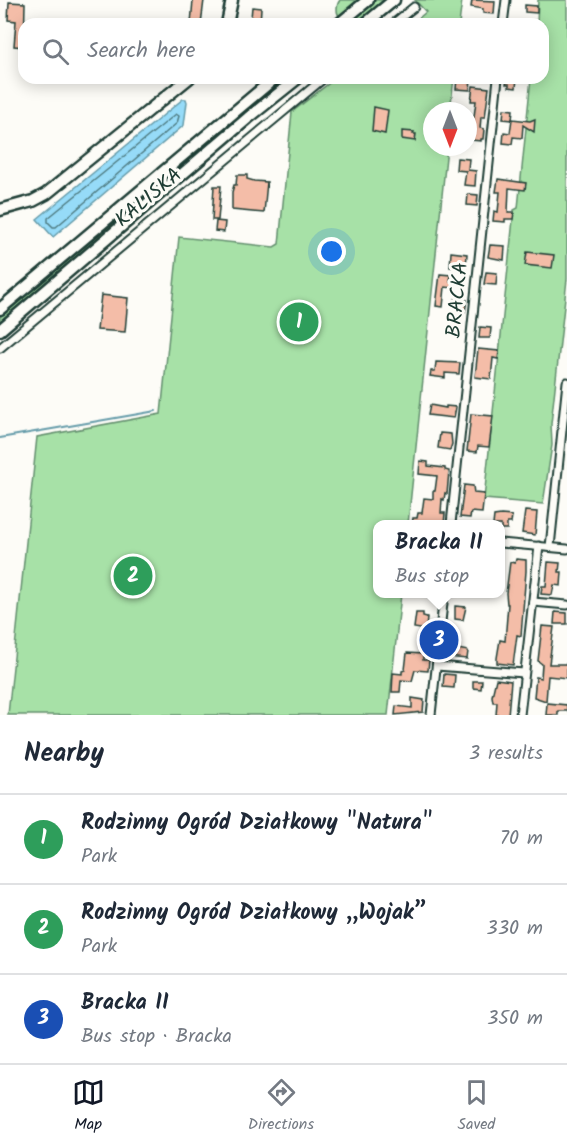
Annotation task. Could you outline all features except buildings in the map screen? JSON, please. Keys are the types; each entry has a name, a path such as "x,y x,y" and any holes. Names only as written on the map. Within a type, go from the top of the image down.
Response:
{"main road":[{"path":"228,18 232,0"},
{"path":"346,18 368,0"},
{"path":"372,18 394,0"},
{"path":"0,210 33,201 46,194 182,84"},
{"name":"KALISKA","path":"0,309 268,84"},
{"name":"KALISKA","path":"0,330 291,84"}],"street":[{"path":"504,18 506,0"},
{"path":"400,18 414,7"},
{"name":"KALISKA","path":"0,348 317,84"},
{"name":"BRACKA","path":"452,520 497,84"},
{"path":"550,547 567,382"},
{"path":"505,543 567,549"},
{"path":"520,715 539,546"},
{"path":"431,715 444,598"},
{"path":"533,602 567,605"},
{"path":"437,666 524,673"}],"green space":[{"path":"340,0 360,0 340,17 337,9"},
{"path":"376,0 387,0 366,18 354,18"},
{"path":"415,0 462,0 460,18 419,18 426,12"},
{"path":"538,0 567,0 567,279 551,424 552,445 543,504 484,499 514,210 518,208 530,84 549,84 549,18 537,18"},
{"path":"276,84 283,84 247,112 0,323 0,317"},
{"path":"328,84 453,84 451,102 423,102 423,156 446,156 408,520 373,520 373,598 401,598 388,715 8,715 37,437 161,414 179,237 274,247 279,244 292,112"}],"water":[{"path":"183,99 187,102 184,125 53,237 37,219"}],"waterway":[{"path":"0,438 156,411"}],"place":[{"name":"Rodzinny Ogród Działkowy \"Natura\"","path":"299,322"},
{"name":"Rodzinny Ogród Działkowy „Wojak”","path":"133,576"},
{"name":"Bracka II","path":"439,640"}]}
